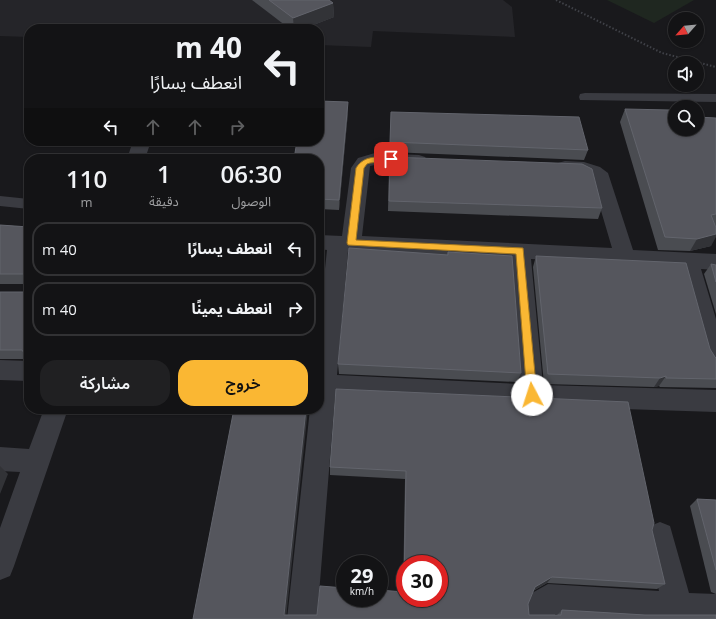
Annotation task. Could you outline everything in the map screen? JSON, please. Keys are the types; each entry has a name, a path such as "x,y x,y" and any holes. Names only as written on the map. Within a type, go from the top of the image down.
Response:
{"street":[{"path":"324,365 336,243 360,168 364,162 375,159 438,161"},
{"path":"550,166 581,167 597,173 601,177 625,257"},
{"path":"336,243 716,262"},
{"path":"520,251 532,395"},
{"path":"688,260 716,358"},
{"path":"0,370 24,371"},
{"path":"324,385 532,395 716,401"},
{"path":"0,566 54,414"},
{"path":"302,619 320,414"},
{"path":"0,459 37,461"},
{"path":"660,536 678,607"},
{"path":"541,619 540,610 542,603 548,599 716,609"}],"lane":[{"path":"585,97 716,98"},
{"path":"0,201 24,203"}],"path":[{"path":"556,0 662,53 716,67"}],"shaded area":[{"path":"0,0 503,0 512,7 515,37 373,31 371,47 324,45 324,24 24,24 24,37 0,36"},
{"path":"607,0 694,0 673,12 668,12 668,15 654,23"}],"building":[{"path":"269,0 329,0 333,3 293,18"},
{"path":"324,101 348,102 339,200 324,199 324,154 295,154 296,146 324,146"},
{"path":"625,109 668,110 668,136 704,136 704,117 716,118 716,214 711,215 716,228 716,234 697,239 665,237"},
{"path":"391,112 579,117 588,150 390,142"},
{"path":"390,157 582,164 592,169 602,208 389,201"},
{"path":"0,225 24,227 24,274 0,274"},
{"path":"349,248 448,255 448,252 512,256 521,373 338,364"},
{"path":"536,256 686,263 710,349 716,358 716,379 666,378 666,376 660,378 548,374"},
{"path":"711,264 716,265 716,282"},
{"path":"0,292 24,292 24,353 22,350 0,350"},
{"path":"336,389 628,402 654,523 652,530 665,584 552,577 535,587 528,604 529,615 561,615 562,610 645,615 716,615 716,619 193,619 233,414 305,414 284,615 317,615 320,586 336,587 336,607 388,607 388,591 396,591 396,607 448,607 448,555 405,555 406,471 330,467"},
{"path":"697,499 716,500 716,570"}],"route":[{"path":"391,159 369,160 364,162 360,168 351,243 520,251 532,395"}]}
